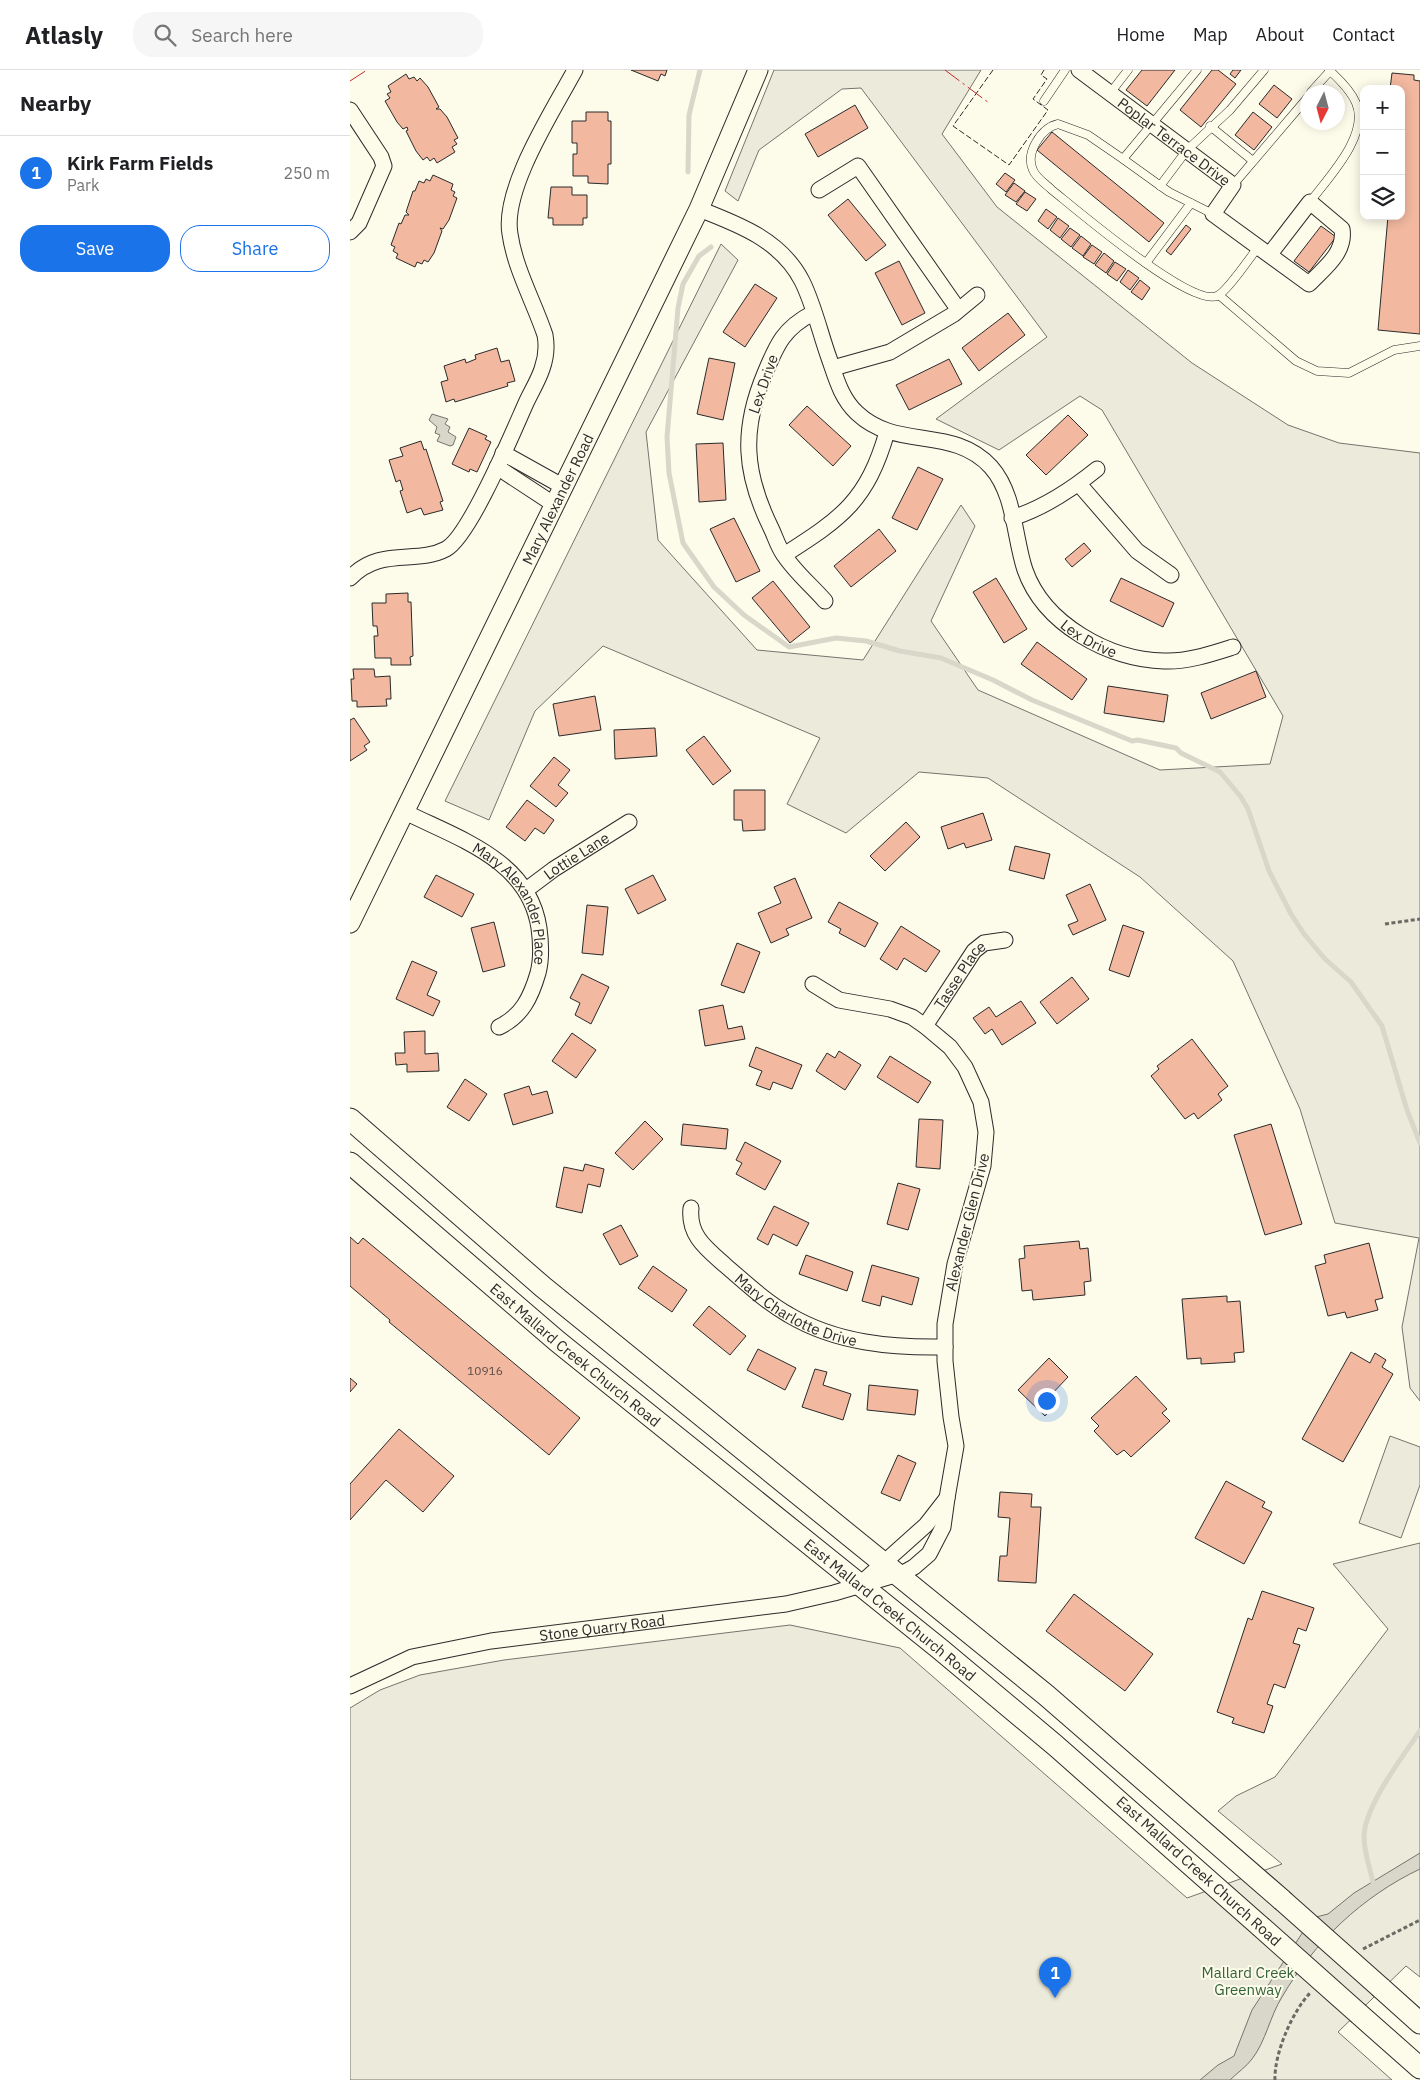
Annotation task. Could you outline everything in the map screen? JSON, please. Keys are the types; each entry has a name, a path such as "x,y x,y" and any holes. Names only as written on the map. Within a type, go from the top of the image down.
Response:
{"main road":[{"name":"East Mallard Creek Church Road","path":"350,1119 551,1293 1046,1695 1420,2023"},
{"name":"East Mallard Creek Church Road","path":"350,1163 557,1341 1056,1746 1420,2068"}],"street":[{"path":"350,578 358,570 380,560 402,556 428,555 452,545 462,533 500,460 540,374 546,351 545,335 512,243 509,224 511,203 521,173 575,70"},
{"name":"Mary Alexander Road","path":"350,923 699,209 758,70"},
{"name":"Poplar Terrace Drive","path":"1079,70 1111,92 1233,186 1213,214"},
{"path":"350,110 381,156 384,166 359,223 350,232"},
{"path":"819,190 858,166 958,309"},
{"path":"1213,214 1309,284 1335,256 1342,245 1342,229 1310,202 1264,250"},
{"name":"Lex Drive","path":"699,209 740,225 779,251 802,281 839,388 851,407 868,422 887,432 945,441 968,448 978,455 999,478 1007,496 1026,571 1033,585 1058,618 1078,634 1102,647 1127,656 1163,661 1212,654 1233,647"},
{"path":"833,368 890,352 934,327 977,295"},
{"name":"Lex Drive","path":"813,313 797,321 785,332 774,350 756,394 750,420 750,476 758,502 784,555 825,601"},
{"path":"784,555 834,522 859,495 872,475 887,432"},
{"path":"500,460 564,486"},
{"path":"500,460 555,505"},
{"path":"1012,518 1037,510 1078,484 1097,469"},
{"path":"1078,484 1136,551 1171,575"},
{"name":"Mary Alexander Place","path":"405,812 497,859 513,873 526,890 538,922 541,943 540,966 528,1000 519,1013 499,1027"},
{"name":"Lottie Lane","path":"526,890 554,869 629,822"},
{"name":"Tasse Place","path":"925,1026 974,951 984,943 1004,940"},
{"name":"Alexander Glen Drive","path":"813,984 839,1000 890,1010 912,1018 925,1026 950,1047 965,1067 981,1102 986,1132 983,1166 955,1264 947,1305 945,1347 951,1416 956,1446 943,1528 929,1554 914,1567 891,1568"},
{"name":"Mary Charlotte Drive","path":"690,1208 692,1228 702,1246 763,1298 790,1316 833,1334 870,1343 907,1348 945,1347"},
{"name":"Alexander Glen Drive","path":"860,1585 891,1568 947,1498"},
{"name":"Stone Quarry Road","path":"350,1686 412,1657 491,1640 786,1604 834,1594 860,1585"}],"lane":[{"path":"1044,100 1065,70"},
{"path":"1111,92 1128,70"},
{"path":"1123,160 1197,70"},
{"path":"1160,186 1187,150 1210,126 1230,110 1264,70"},
{"path":"1310,202 1350,147 1358,125 1356,104 1329,70 1317,85"},
{"path":"1233,186 1300,106"},
{"path":"1213,214 1160,186 1088,135 1058,124 1047,128 1035,145 1030,160 1035,174 1052,190 1146,263 1193,294 1208,298 1219,295 1264,250"},
{"path":"1210,126 1253,161"},
{"path":"1146,263 1191,203"},
{"path":"1219,295 1296,361 1318,371 1349,372 1359,370 1394,350 1420,346"}],"path":[{"path":"1385,924 1420,919"}],"green space":[{"path":"774,70 981,70 942,134 997,207 1192,363 1288,425 1339,443 1420,453 1420,1401 1410,1388 1402,1327 1419,1238 1335,1223 1300,1109 1233,961 1140,877 988,778 919,772 846,833 787,804 820,738 603,646 535,711 489,820 445,801 721,244 738,260 646,432 658,540 757,650 863,660 961,505 975,526 931,621 978,690 1160,770 1270,764 1283,716 1102,410 1080,396 999,450 936,419 1047,337 861,88 842,89 759,150 738,201 725,191"},
{"path":"1390,1436 1420,1447 1420,1485 1401,1538 1359,1523"},
{"name":"Mallard Creek Greenway","path":"1420,1543 1420,1977 1406,1966 1338,2032 1392,2080 350,2080 350,1708 380,1690 420,1675 504,1660 790,1625 900,1648 1187,1898 1282,1864 1218,1811 1236,1796 1275,1777 1388,1629 1333,1564"}],"shaded area":[{"path":"432,414 448,419 445,424 450,427 448,432 456,437 453,445 450,446 437,441 440,435 435,433 437,427 429,420"},
{"path":"1420,1853 1420,1869 1399,1880 1360,1907 1325,1939 1309,1958 1282,1997 1257,2052 1247,2065 1230,2080 1200,2080 1218,2065 1234,2056 1252,2010 1312,1918 1328,1914 1354,1893"}],"building":[{"path":"631,70 667,70 665,76 661,74 658,81"},
{"path":"1142,70 1175,70 1147,106 1126,90"},
{"path":"1212,70 1218,70 1236,84 1201,127 1180,110"},
{"path":"1233,70 1241,70 1235,78 1230,74"},
{"path":"1392,73 1414,75 1414,80 1420,81 1420,334 1378,330 1388,220 1405,220 1405,85 1390,85"},
{"path":"406,74 409,79 414,77 417,81 420,78 428,87 439,107 436,109 440,109 447,117 458,138 454,140 457,144 452,147 455,152 437,163 434,158 430,161 427,157 423,160 406,131 408,130 407,127 403,129 397,122 385,101 390,98 387,94 391,92 388,86"},
{"path":"1274,85 1292,99 1277,118 1259,104"},
{"path":"855,105 868,128 818,157 805,134"},
{"path":"586,112 608,112 608,121 611,121 611,164 608,164 608,184 588,183 588,176 573,176 573,154 577,154 577,143 572,143 572,121 586,121"},
{"path":"1253,112 1272,127 1254,150 1235,135"},
{"path":"1052,132 1164,223 1149,242 1037,150"},
{"path":"1005,173 1015,180 1006,192 996,184"},
{"path":"433,175 453,184 451,190 455,192 453,196 457,198 449,220 443,229 440,228 442,231 434,253 428,262 424,260 422,264 417,262 415,267 396,258 398,254 393,251 395,247 391,245 399,223 401,224 405,215 409,215 406,212 413,191 415,191 419,181 424,183 426,179 430,181"},
{"path":"1014,183 1025,191 1016,202 1005,195"},
{"path":"551,187 572,187 572,195 587,195 587,218 583,218 583,225 553,225 553,218 548,218"},
{"path":"1025,192 1036,199 1027,211 1016,204"},
{"path":"848,199 886,245 866,261 828,215"},
{"path":"1046,209 1057,217 1048,229 1038,221"},
{"path":"1058,218 1069,226 1060,238 1050,230"},
{"path":"1186,225 1191,229 1171,255 1166,251"},
{"path":"1321,226 1336,237 1309,272 1294,261"},
{"path":"1070,228 1080,235 1071,247 1061,239"},
{"path":"1081,236 1091,244 1083,256 1072,248"},
{"path":"1092,245 1102,252 1094,264 1083,257"},
{"path":"1104,253 1114,261 1106,273 1095,265"},
{"path":"899,261 925,313 902,325 875,273"},
{"path":"1115,262 1126,269 1117,281 1107,274"},
{"path":"1128,270 1139,278 1130,290 1120,282"},
{"path":"1140,280 1150,288 1142,300 1131,292"},
{"path":"755,284 777,298 745,347 723,332"},
{"path":"1008,313 1025,335 979,371 962,348"},
{"path":"497,348 501,362 509,360 515,381 507,383 508,386 455,402 454,399 446,402 441,382 448,380 444,366 465,359 466,363 476,359 475,355"},
{"path":"709,358 735,363 723,420 697,414"},
{"path":"949,359 962,384 909,410 896,385"},
{"path":"807,406 851,446 833,466 789,425"},
{"path":"1068,415 1088,435 1046,475 1026,455"},
{"path":"469,428 487,436 485,439 491,442 477,472 470,469 469,472 452,464"},
{"path":"421,441 424,450 426,449 443,501 440,502 443,510 424,515 421,508 407,513 400,491 403,490 400,480 396,482 389,460 403,456 400,448"},
{"path":"723,443 726,500 699,502 696,444"},
{"path":"918,467 943,479 917,530 892,518"},
{"path":"734,518 760,571 736,582 710,529"},
{"path":"879,529 896,551 851,587 834,566"},
{"path":"1084,543 1091,551 1072,567 1065,559"},
{"path":"996,578 1027,629 1004,643 973,592"},
{"path":"1121,578 1174,603 1163,627 1110,601"},
{"path":"773,581 810,627 790,643 752,598"},
{"path":"408,593 408,602 411,602 413,656 410,657 411,665 391,665 391,658 375,658 374,636 378,636 377,626 373,626 372,603 386,603 386,594"},
{"path":"1037,642 1087,679 1072,700 1021,664"},
{"path":"353,669 374,669 375,677 390,676 391,699 386,699 387,706 357,707 357,701 352,701 351,679 354,679"},
{"path":"1256,671 1266,697 1211,719 1201,693"},
{"path":"1108,686 1168,695 1164,722 1104,713"},
{"path":"595,696 601,730 559,736 553,704"},
{"path":"354,718 370,742 364,746 367,750 350,761 350,720"},
{"path":"655,728 657,756 615,759 614,730"},
{"path":"704,736 731,771 713,785 686,750"},
{"path":"554,757 570,770 558,785 568,793 556,807 530,786"},
{"path":"734,790 765,790 765,830 743,831 742,820 734,820"},
{"path":"527,800 554,820 544,834 535,828 525,841 506,827"},
{"path":"983,813 992,840 966,848 964,843 948,849 941,827"},
{"path":"906,822 920,837 885,871 870,856"},
{"path":"1015,846 1050,854 1044,879 1009,870"},
{"path":"436,875 474,894 462,917 424,897"},
{"path":"653,875 666,900 638,914 625,889"},
{"path":"795,878 812,918 786,929 789,935 771,943 758,913 781,903 774,887"},
{"path":"1090,884 1106,920 1073,935 1068,925 1078,921 1066,895"},
{"path":"839,902 878,923 865,947 839,933 841,929 828,922"},
{"path":"587,905 608,907 603,955 582,953"},
{"path":"494,922 505,966 483,972 471,928"},
{"path":"1123,925 1144,932 1129,977 1109,970"},
{"path":"901,926 940,951 926,972 904,958 897,970 880,959"},
{"path":"737,943 760,952 744,993 721,985"},
{"path":"412,961 437,972 427,995 440,1001 433,1016 396,999"},
{"path":"582,974 609,987 591,1024 575,1015 580,1003 570,998"},
{"path":"1072,977 1089,999 1057,1024 1040,1002"},
{"path":"1021,1001 1036,1023 1002,1045 992,1029 985,1034 973,1018 989,1007 996,1017"},
{"path":"723,1005 728,1029 742,1026 745,1039 705,1046 699,1010"},
{"path":"425,1031 425,1054 438,1053 439,1071 407,1072 407,1064 396,1065 395,1053 405,1053 404,1032"},
{"path":"572,1033 596,1050 576,1078 552,1061"},
{"path":"1192,1039 1228,1086 1218,1094 1222,1100 1198,1119 1194,1113 1185,1119 1151,1076 1159,1069 1157,1066"},
{"path":"756,1047 802,1065 792,1089 773,1082 770,1090 756,1085 762,1071 749,1066"},
{"path":"839,1051 861,1065 845,1090 816,1071 827,1053 835,1058"},
{"path":"890,1056 931,1082 918,1103 877,1077"},
{"path":"465,1079 487,1094 469,1121 447,1107"},
{"path":"529,1086 532,1095 547,1091 553,1113 513,1125 504,1094"},
{"path":"919,1119 943,1120 940,1169 916,1167"},
{"path":"645,1121 663,1139 633,1170 615,1153"},
{"path":"683,1124 728,1129 726,1149 681,1145"},
{"path":"1271,1124 1302,1224 1265,1235 1234,1135"},
{"path":"745,1142 781,1161 765,1190 736,1174 742,1163 736,1160"},
{"path":"585,1164 604,1169 600,1187 588,1184 582,1213 556,1207 564,1167 583,1171"},
{"path":"898,1183 920,1189 908,1230 887,1224"},
{"path":"774,1206 809,1223 797,1246 773,1234 768,1245 757,1239"},
{"path":"621,1225 638,1256 620,1265 603,1234"},
{"path":"350,1237 358,1244 363,1238 580,1418 549,1455 389,1322 390,1320 350,1286"},
{"path":"1079,1241 1080,1249 1088,1248 1091,1281 1084,1282 1085,1295 1033,1300 1032,1290 1022,1291 1019,1259 1025,1258 1024,1246"},
{"path":"1369,1243 1383,1298 1375,1300 1378,1310 1347,1318 1345,1312 1328,1316 1315,1266 1326,1263 1324,1255"},
{"path":"806,1255 853,1272 847,1291 799,1274"},
{"path":"872,1265 919,1278 912,1305 882,1296 880,1306 862,1301"},
{"path":"653,1266 687,1290 672,1312 638,1288"},
{"path":"1227,1296 1227,1302 1240,1301 1244,1352 1234,1353 1235,1362 1201,1364 1201,1358 1187,1359 1182,1299"},
{"path":"709,1306 746,1336 730,1355 693,1325"},
{"path":"758,1349 796,1368 785,1390 747,1370"},
{"path":"1351,1352 1370,1363 1375,1353 1386,1360 1382,1367 1393,1374 1343,1462 1302,1439"},
{"path":"1049,1358 1068,1377 1048,1398 1055,1405 1045,1416 1018,1390"},
{"path":"815,1369 827,1372 823,1385 851,1394 843,1420 802,1407"},
{"path":"1136,1376 1167,1409 1162,1413 1170,1421 1131,1457 1124,1450 1117,1455 1094,1431 1099,1426 1091,1418"},
{"path":"350,1378 357,1384 350,1392"},
{"path":"869,1385 918,1390 915,1415 867,1410"},
{"path":"399,1429 454,1476 423,1512 386,1480 350,1520 350,1484"},
{"path":"898,1455 916,1463 900,1501 881,1493"},
{"path":"1226,1481 1265,1502 1262,1507 1272,1512 1244,1564 1195,1538"},
{"path":"1000,1492 1032,1494 1031,1507 1041,1507 1036,1583 998,1581 1000,1556 1007,1556 1010,1518 998,1517"},
{"path":"1262,1591 1314,1608 1306,1631 1298,1628 1293,1643 1300,1645 1285,1688 1274,1684 1267,1704 1273,1706 1264,1733 1232,1723 1234,1718 1217,1712 1248,1618 1252,1620"},
{"path":"1074,1594 1153,1654 1125,1691 1046,1631"}],"waterway":[{"path":"688,172 689,115 700,70"},
{"path":"711,247 699,256 683,284 678,308 667,437 669,473 683,543 714,587 744,615 789,647 836,638 866,641 900,651 941,658 993,680 1032,700 1132,741 1138,740 1176,748 1181,753 1220,772 1241,797 1248,809 1269,871 1291,914 1304,934 1325,959 1351,982 1382,1026 1407,1110 1420,1143"},
{"path":"1374,1887 1364,1843 1370,1811 1386,1782 1420,1731"}],"fence":[{"path":"993,70 953,126 1009,165 1048,110 1033,99 1047,79 1041,75 1044,70"}],"power":[{"path":"350,81 367,70"},
{"path":"945,70 989,103"}],"place":[{"name":"Kirk Farm Fields","path":"1055,1998"}]}
